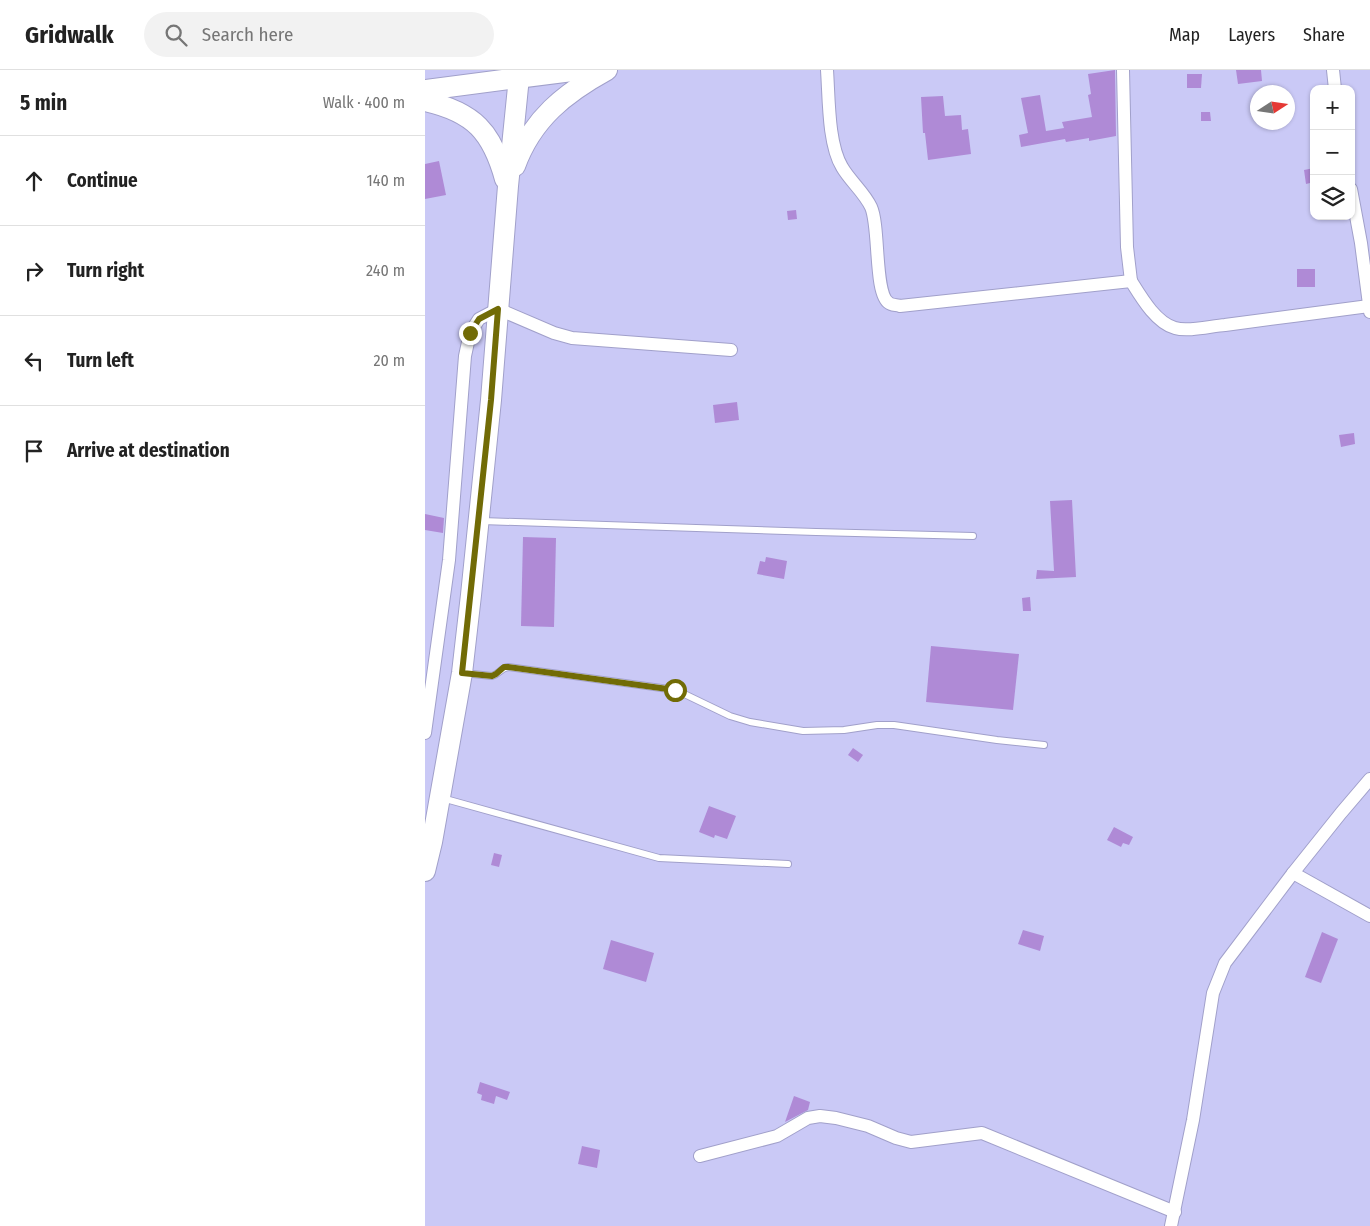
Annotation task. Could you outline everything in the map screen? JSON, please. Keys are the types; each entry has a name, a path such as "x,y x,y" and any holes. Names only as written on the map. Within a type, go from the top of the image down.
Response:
{"main road":[{"path":"425,90 580,70"},
{"path":"508,187 522,148 550,110 581,84 607,70"},
{"path":"425,871 462,673 491,400 519,77"},
{"path":"425,101 456,110 473,120 495,148 508,187"}],"street":[{"path":"827,70 834,148 842,167 871,207 876,224 880,285 882,295 888,303 900,306 1131,281"},
{"path":"1123,70 1127,247 1131,281 1147,305 1165,323 1175,328 1193,328 1369,310 1361,242 1355,210"},
{"path":"1333,70 1335,85"},
{"path":"425,734 449,560 465,356 470,333 479,319 498,309 555,333 572,338 731,350"},
{"path":"1171,1226 1193,1120 1213,993 1225,963 1293,873 1370,779"},
{"path":"1293,873 1370,916"},
{"path":"700,1156 777,1136 808,1118 820,1116 868,1126 911,1142 982,1133 1175,1212"}],"lane":[{"path":"478,520 973,536"},
{"path":"462,673 492,676 504,667 508,667 666,688 689,695 730,716 751,722 803,731 845,730 877,725 894,725 997,740 1044,744"},
{"path":"440,797 622,846 659,858 788,864"}],"building":[{"path":"1115,70 1116,136 1089,141 1089,138 1066,142 1065,139 1021,147 1019,135 1028,133 1021,98 1040,95 1046,131 1064,128 1062,122 1092,117 1088,95 1091,94 1088,74"},
{"path":"1236,70 1261,70 1262,81 1238,84"},
{"path":"1187,74 1202,74 1201,88 1187,88"},
{"path":"943,96 945,116 961,115 962,130 968,129 971,154 928,160 925,133 923,133 921,97"},
{"path":"1201,112 1210,112 1211,121 1201,121"},
{"path":"439,161 446,195 425,199 425,164"},
{"path":"1310,169 1310,183 1306,184 1304,170"},
{"path":"796,210 797,219 788,220 787,211"},
{"path":"1297,269 1315,269 1315,287 1297,287"},
{"path":"737,402 739,420 715,423 713,405"},
{"path":"1354,433 1355,444 1341,447 1339,435"},
{"path":"1072,500 1076,577 1036,579 1037,570 1054,571 1050,501"},
{"path":"425,514 444,518 443,533 425,530"},
{"path":"523,537 556,538 554,627 521,626"},
{"path":"766,557 787,561 784,579 757,574 760,561 765,562"},
{"path":"1030,597 1031,611 1023,611 1022,598"},
{"path":"931,646 1019,654 1013,710 926,702"},
{"path":"853,748 863,755 858,762 848,755"},
{"path":"709,806 736,816 727,839 715,835 714,838 699,832"},
{"path":"1114,827 1133,837 1129,845 1123,843 1121,847 1107,840"},
{"path":"494,853 502,855 499,867 491,865"},
{"path":"1023,930 1044,936 1040,951 1018,944"},
{"path":"1322,932 1338,939 1321,983 1305,977"},
{"path":"611,940 654,953 646,982 603,969"},
{"path":"480,1082 510,1092 507,1100 496,1096 494,1104 481,1100 482,1095 477,1093"},
{"path":"794,1096 810,1102 808,1110 785,1122"},
{"path":"582,1146 600,1150 597,1168 578,1164"}],"route":[{"path":"470,333 479,319 498,309 491,400 462,673 492,676 504,667 508,667 628,682 675,690"}]}
